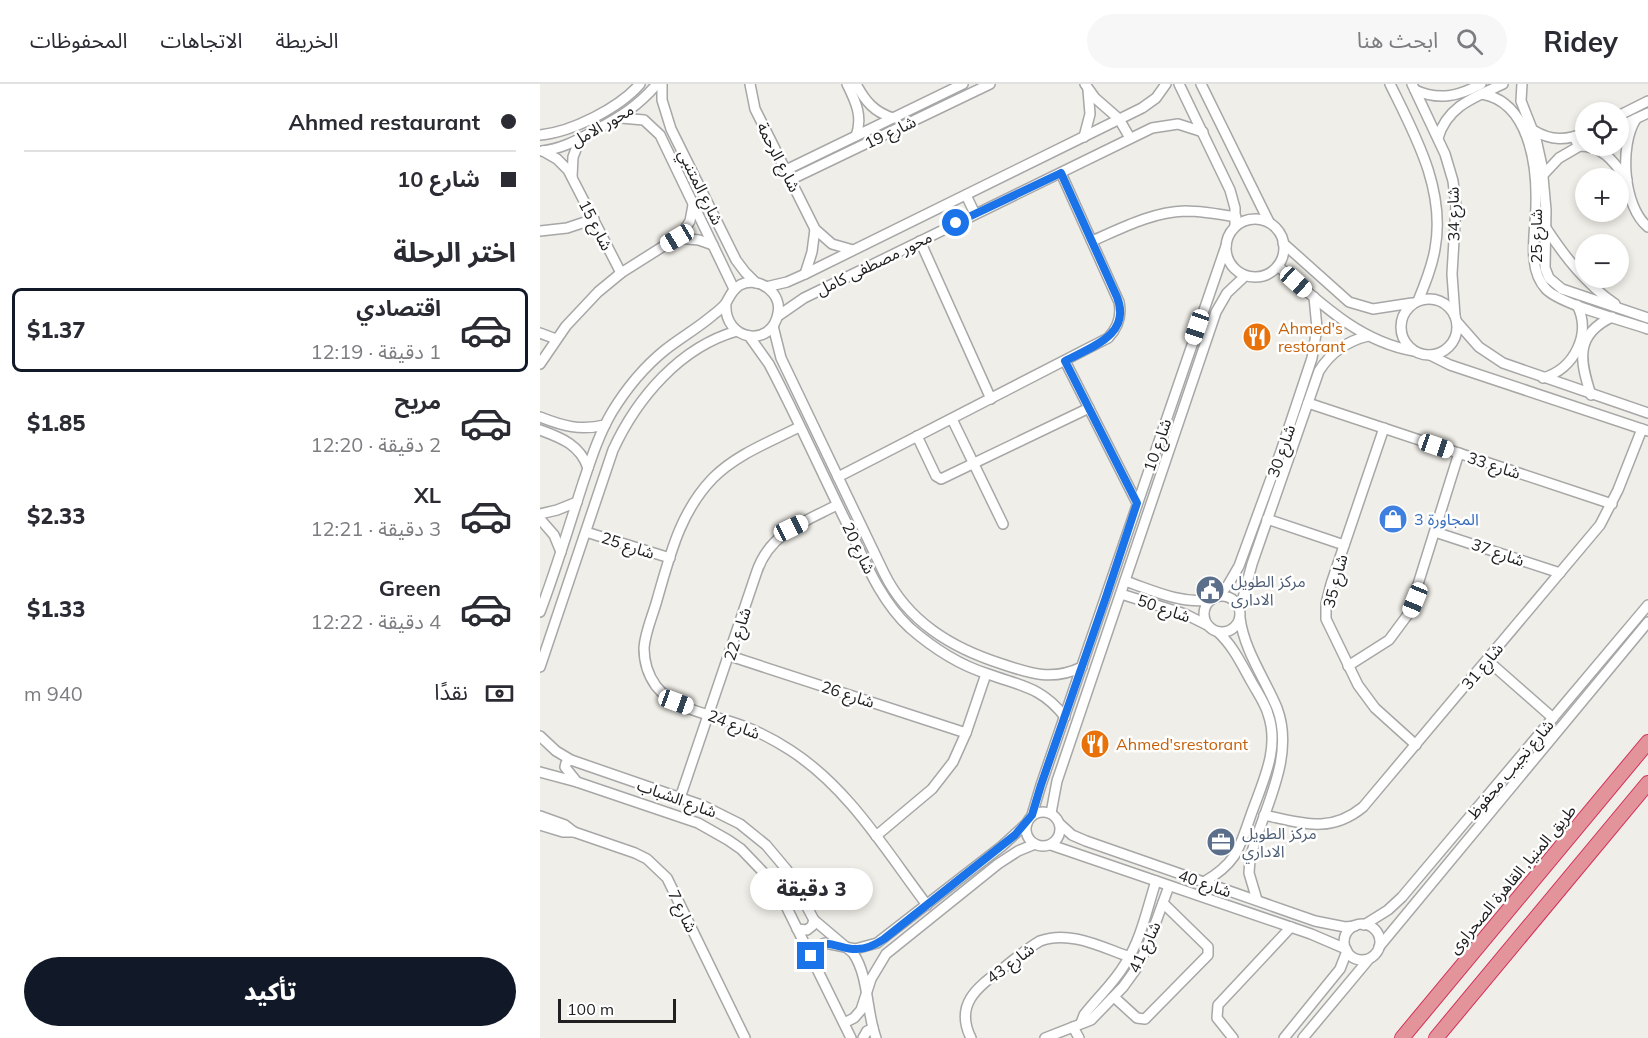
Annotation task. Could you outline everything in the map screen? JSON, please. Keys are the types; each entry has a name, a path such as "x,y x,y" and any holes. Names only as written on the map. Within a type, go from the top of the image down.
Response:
{"highway":[{"name":"طريق المنيا, القاهرة الصحراوى","path":"1402,1038 1648,742"},
{"path":"1436,1038 1648,783"}],"street":[{"path":"540,135 564,130 592,117 621,102 640,84"},
{"name":"محور الامل","path":"542,151 565,146 621,118 657,84"},
{"name":"شارع المتنبي","path":"662,84 662,100 672,129 736,260 756,283"},
{"name":"شارع الرحمة","path":"750,84 755,109 815,229 832,244 853,250"},
{"name":"شارع 19","path":"786,170 931,100 946,89 963,84"},
{"name":"شارع 19","path":"790,180 990,84"},
{"name":"محور مصطفى كامل","path":"766,287 788,282 805,274 1149,104 1166,84"},
{"path":"1179,84 1230,190 1235,222 1227,238 1226,246 1230,264 1245,276 1267,275 1278,266 1284,251 1283,243 1276,228 1269,222 1202,84"},
{"name":"شارع 34","path":"1390,84 1422,151 1435,192 1436,249 1416,302"},
{"path":"1438,138 1442,125 1450,113 1468,96 1482,89 1503,84"},
{"name":"شارع 25","path":"1522,84 1521,101 1534,170 1540,252 1547,273 1557,286 1648,318"},
{"path":"853,86 874,109 893,118"},
{"path":"853,86 859,114 856,136"},
{"path":"1086,87 1119,119 1131,138"},
{"path":"1084,136 1089,114 1086,87"},
{"path":"1413,87 1437,96 1468,96"},
{"name":"شارع 34","path":"1413,87 1438,138 1449,168 1455,194 1456,221 1452,274 1456,319"},
{"name":"شارع 25","path":"1482,89 1502,101 1533,130 1539,147 1546,228 1535,268 1544,287 1558,298 1648,329"},
{"path":"931,100 936,110"},
{"path":"1629,110 1648,101"},
{"path":"1629,122 1648,113"},
{"path":"592,117 598,129"},
{"path":"621,118 644,120 660,135 672,129"},
{"path":"1627,168 1625,147 1628,132 1636,119"},
{"name":"محور مصطفى كامل","path":"778,316 804,298 1152,128 1169,124 1187,126 1203,132"},
{"path":"1533,130 1553,138 1575,141"},
{"name":"شارع المتنبي","path":"660,135 734,289"},
{"path":"572,177 573,157 580,139"},
{"path":"1543,175 1575,146"},
{"name":"شارع 15","path":"542,151 562,164 572,177 621,273"},
{"path":"1608,156 1617,168"},
{"path":"838,477 1108,338 1117,327 1119,303 1061,173"},
{"path":"1629,187 1634,210 1648,227"},
{"path":"966,195 975,214"},
{"path":"540,364 556,339 587,303 621,273 677,238 690,221 693,205"},
{"path":"1092,241 1144,219 1170,212 1197,211 1235,222 1251,219 1269,222"},
{"path":"540,231 567,228 594,219"},
{"path":"1546,228 1583,277 1621,309"},
{"path":"805,274 812,252 815,229"},
{"path":"677,238 699,240 713,245"},
{"path":"920,241 991,399"},
{"path":"1283,243 1342,297 1357,306 1382,309 1432,299 1439,301 1446,304 1472,340 1496,359 1543,378 1648,413"},
{"name":"شارع 10","path":"811,956 814,947 822,943 847,949 877,944 998,850 1030,819 1226,246"},
{"path":"1278,266 1332,313 1387,345 1430,355 1450,366 1645,430"},
{"name":"شارع 10","path":"1051,813 1059,774 1219,305 1227,292 1245,276"},
{"path":"540,610 597,444 605,425 623,395 663,351 714,315 726,303 734,289 748,282 766,287 772,291 778,303 778,316 773,326 762,334 749,336 737,332 727,319 726,303"},
{"name":"شارع 30","path":"1214,598 1232,579 1239,566 1312,358 1317,328 1314,297"},
{"path":"1415,351 1407,345 1401,327 1402,318 1407,309 1416,302"},
{"path":"1578,305 1584,325 1582,365 1591,395"},
{"path":"1543,378 1568,363 1595,328 1612,316"},
{"path":"1430,355 1445,350 1451,345 1457,330 1456,319"},
{"name":"شارع 20","path":"773,326 781,358 870,544 903,603 935,633 951,644 975,655 1042,676 1063,675 1082,667"},
{"path":"540,667 613,450 632,414 662,377 688,356 709,342 737,332"},
{"path":"540,333 556,339"},
{"name":"شارع 20","path":"749,336 769,364 885,599 908,626 936,649 986,674 1038,691 1065,717"},
{"name":"شارع 30","path":"1240,614 1250,570 1319,371 1343,346 1368,336"},
{"path":"1312,358 1324,364"},
{"path":"1065,361 1137,503"},
{"name":"شارع 33","path":"1308,403 1612,504"},
{"path":"917,436 938,478 943,478 1089,408"},
{"path":"540,417 567,428 605,425"},
{"path":"952,419 1003,524"},
{"name":"شارع 24","path":"799,427 743,455 716,475 688,510 676,538 645,641 646,666 654,683 668,697 760,733 804,760 844,796 927,905"},
{"path":"562,438 567,428"},
{"name":"شارع 35","path":"1384,428 1331,584 1325,611 1328,626 1368,701 1416,745"},
{"path":"540,430 562,438 579,451 588,468"},
{"name":"شارع 31","path":"1264,815 1312,825 1332,824 1364,807 1591,538 1612,504 1645,430"},
{"path":"597,444 613,450"},
{"path":"1348,666 1389,640 1404,623 1415,600 1459,453"},
{"path":"540,514 577,502"},
{"name":"شارع 22","path":"680,798 760,562 771,545 791,528 837,505"},
{"path":"1132,516 1144,520"},
{"path":"540,519 554,536 561,552"},
{"path":"1267,519 1344,545"},
{"name":"شارع 37","path":"1435,531 1560,573"},
{"name":"شارع 25","path":"586,532 670,558"},
{"path":"859,549 870,544"},
{"path":"1239,566 1250,570"},
{"name":"شارع 50","path":"1125,581 1178,599 1194,601 1214,598"},
{"name":"شارع 50","path":"1121,594 1190,616 1207,625"},
{"path":"1204,882 1228,865 1240,844 1274,764 1282,748 1281,723 1277,708 1253,657 1234,600 1224,595 1214,598 1204,612 1207,625 1218,632 1231,646 1241,663 1269,716 1273,744 1274,764 1249,873 1257,900"},
{"name":"شارع نجيب محفوظ","path":"1359,926 1388,910 1411,887 1648,605"},
{"path":"1218,632 1232,630 1240,614"},
{"name":"شارع نجيب محفوظ","path":"1379,947 1648,622"},
{"name":"شارع 26","path":"730,656 966,733"},
{"path":"1241,663 1253,657"},
{"path":"1487,660 1553,718"},
{"path":"876,836 932,789 953,762 966,733 986,674"},
{"path":"1038,691 1042,676"},
{"name":"شارع الشباب","path":"540,736 556,751 571,760 726,815 762,841 787,870 814,920 853,953 860,965 876,1038"},
{"path":"571,760 566,763 565,767 577,782"},
{"path":"1047,769 1059,774"},
{"name":"شارع الشباب","path":"540,772 577,782 698,823 728,840 751,858 765,873 783,900 851,1038"},
{"path":"844,1023 858,1014 864,1006 871,979 886,954 1005,859 1035,844 1046,846 1051,844 1058,838 1060,825 1056,816 1042,811 1030,819 1027,835 1035,844"},
{"name":"شارع 7","path":"540,816 565,825 574,832 635,853 658,868 667,878 745,1038"},
{"name":"شارع 7","path":"540,825 563,832 574,832"},
{"name":"شارع 40","path":"1060,825 1079,838 1315,921 1345,927 1359,926"},
{"name":"شارع 40","path":"1051,844 1311,934 1346,950"},
{"path":"1240,844 1253,849"},
{"path":"998,850 1005,859"},
{"path":"1106,864 1111,850"},
{"name":"شارع 41","path":"1077,1025 1130,957 1156,881"},
{"name":"شارع 41","path":"1045,1038 1091,1020 1130,978 1141,959 1169,886"},
{"path":"1411,887 1421,895"},
{"path":"1114,997 1137,1018 1145,1019 1208,955 1208,947 1163,903"},
{"path":"797,929 807,930 812,926 814,920"},
{"path":"1311,934 1315,921"},
{"path":"1284,1038 1343,964 1346,950 1345,936 1359,926 1372,928 1377,934 1379,947 1375,954 1303,1038"},
{"path":"1233,1038 1217,1018 1218,1005 1291,927"},
{"name":"شارع 43","path":"971,1038 966,1013 974,992 1040,941 1065,937 1130,957"},
{"path":"877,944 886,954"},
{"path":"1346,950 1356,959 1369,959"},
{"path":"1326,988 1338,996"},
{"path":"1077,1025 1079,1038"},
{"path":"863,1038 873,1028"}],"place":[{"name":"Ahmed's restorant","path":"1257,337"},
{"name":"المجاورة 3","path":"1393,519"},
{"name":"مركز الطويل الادارى","path":"1210,590"},
{"name":"Ahmed'srestorant","path":"1095,744"},
{"name":"مركز الطويل الاداري","path":"1221,842"}],"route":[{"path":"811,956 814,947 822,943 847,949 877,944 1002,846 1027,823 1032,815 1137,503 1065,361 1108,338 1117,327 1120,314 1117,297 1061,173 956,223"}]}
